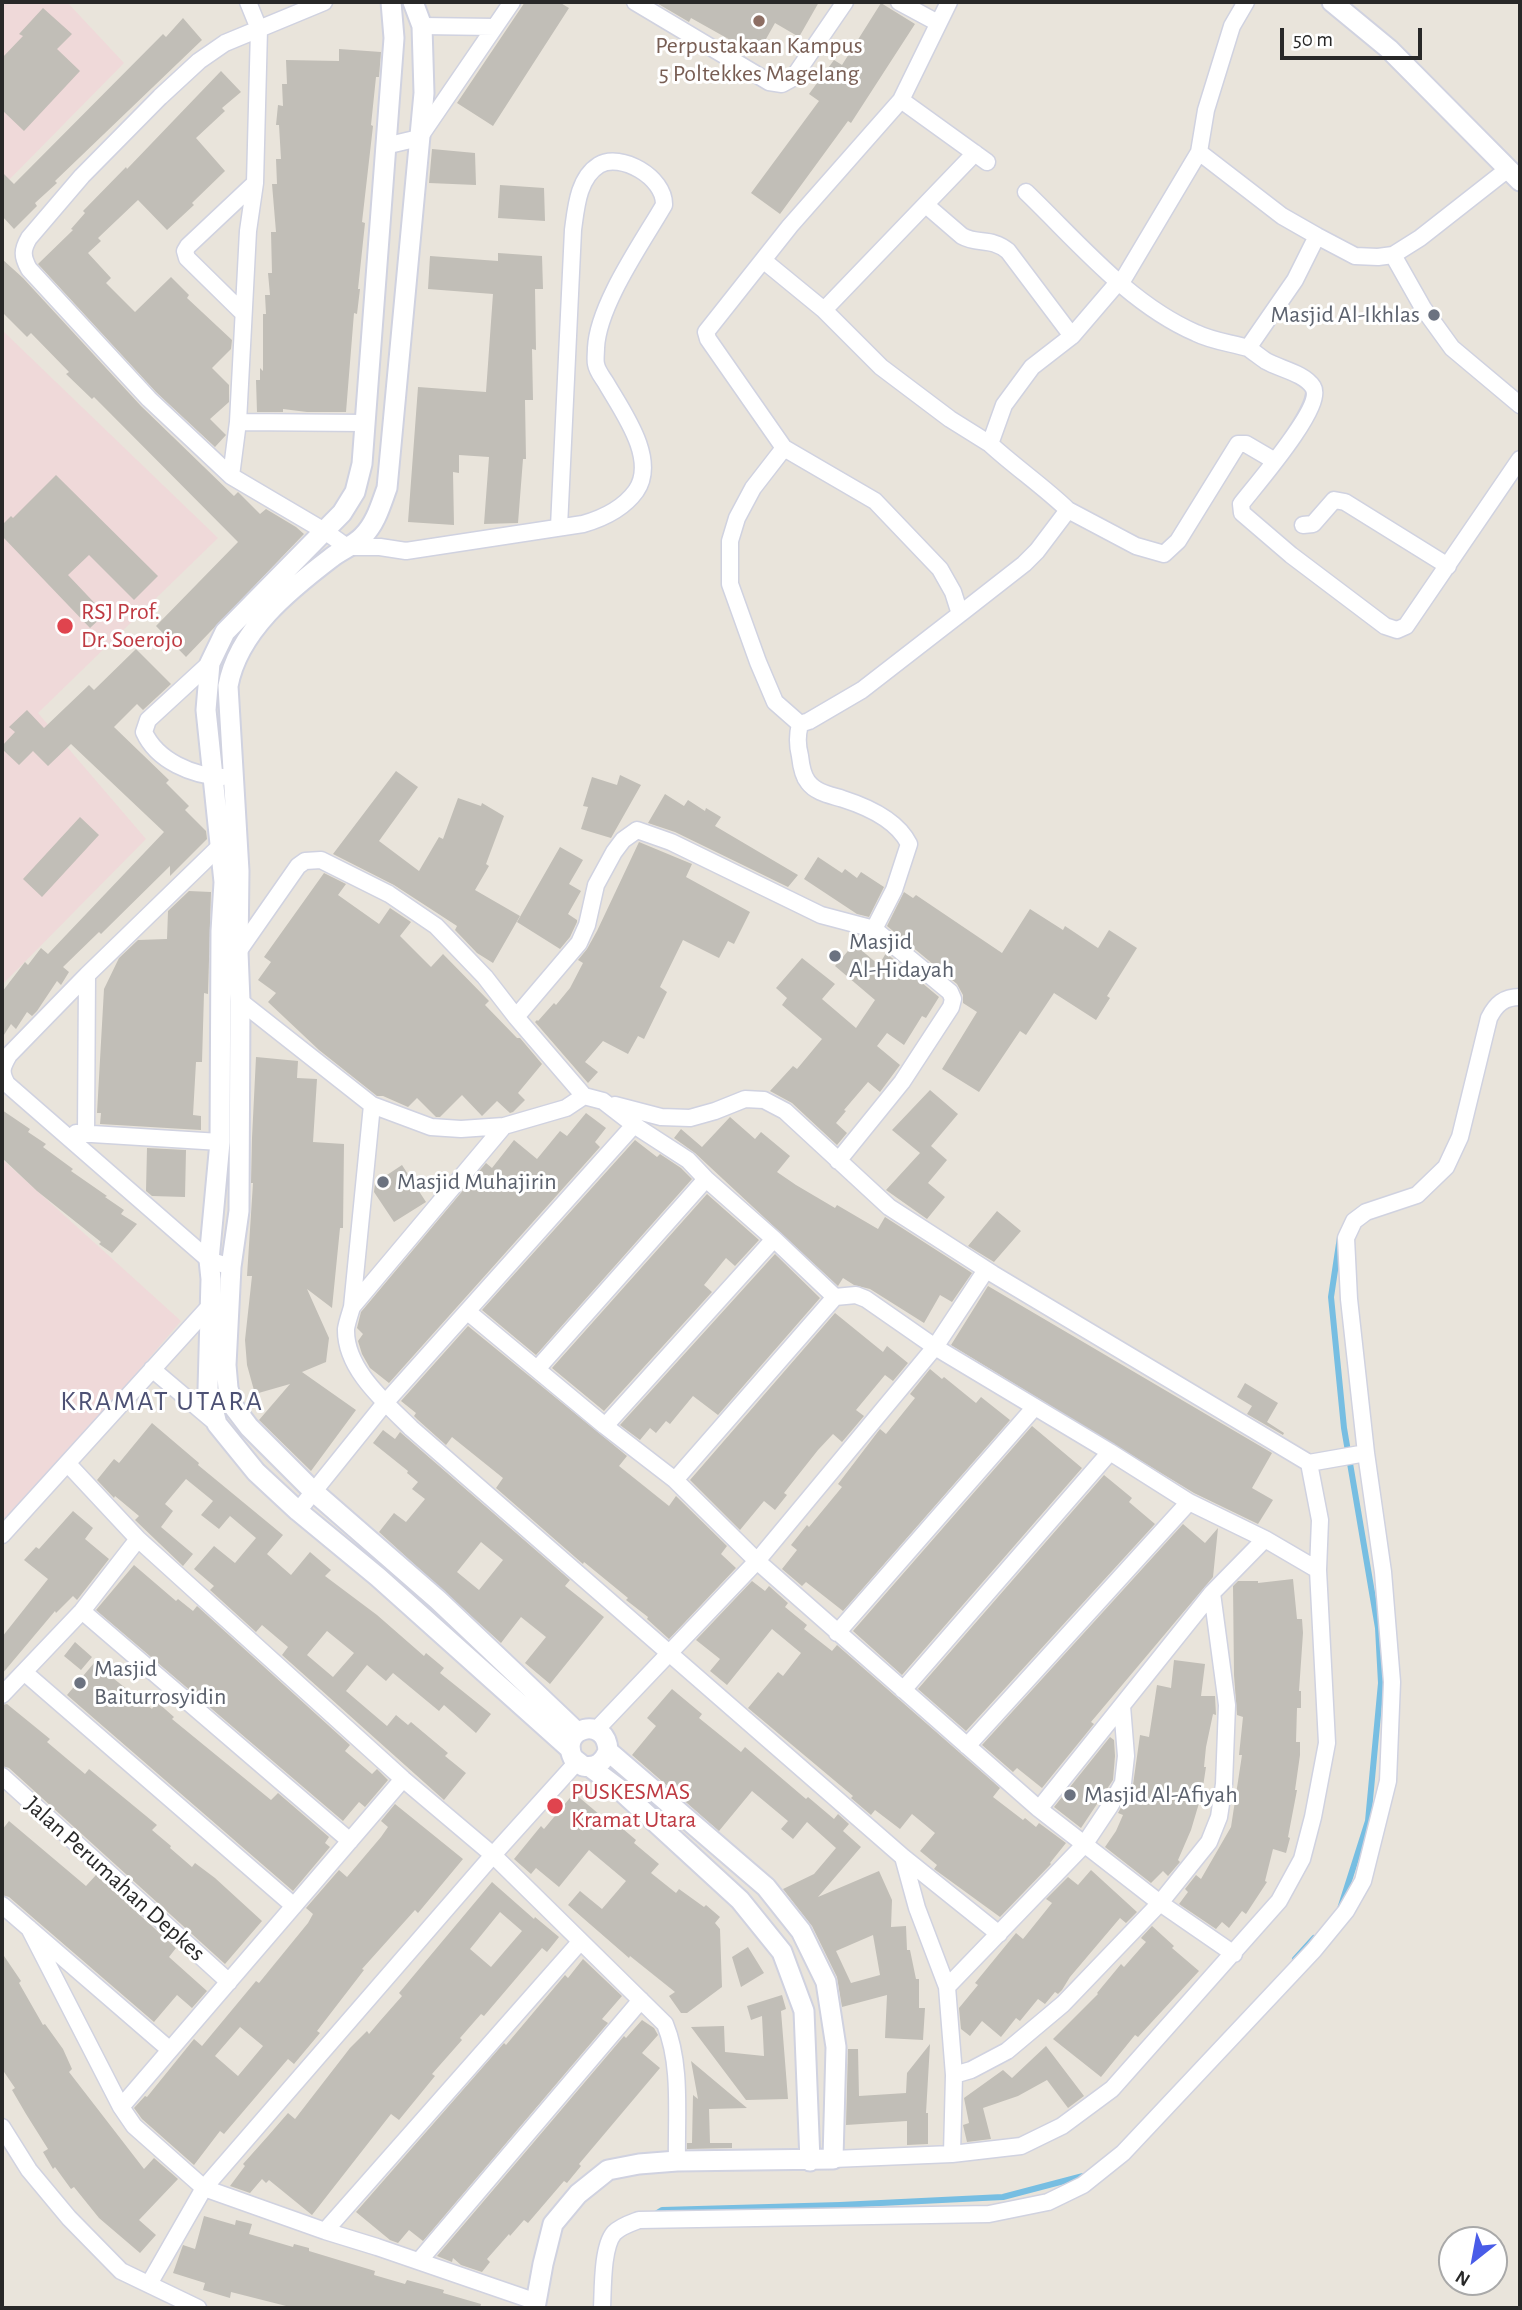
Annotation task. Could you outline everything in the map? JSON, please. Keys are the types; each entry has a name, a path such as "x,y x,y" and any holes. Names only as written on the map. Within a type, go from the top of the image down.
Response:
{"street":[{"path":"231,476 238,422 248,231 255,183 259,29 248,2"},
{"path":"324,2 225,43 199,61 82,176 29,238 23,249 24,259 29,269 149,399 231,476 347,547 380,547 406,551 583,524 612,513 629,501 644,470 637,438 596,365 596,348 598,329 605,309 664,205 665,195 652,176 612,161 600,164 585,180 576,206 559,527"},
{"path":"391,2 394,38 362,464 355,492 326,532 225,632 210,663 206,710 212,776 228,844 239,913 239,1211 231,1267 226,1365 228,1388 233,1406 249,1427 313,1490 438,1600 618,1788 740,1900 782,1952 804,2011 810,2161"},
{"path":"217,1424 208,1389 211,1279 209,1260 220,1142 220,931 233,777 228,686 231,668 246,640 302,581 362,537 376,517 387,488 424,93 422,26 413,2"},
{"path":"385,146 419,138 512,2"},
{"path":"635,2 769,82 782,84 793,78 845,2"},
{"path":"899,2 938,23"},
{"path":"948,2 901,100 790,226 708,328 706,336 784,448 875,501 940,569 953,592 960,614"},
{"path":"990,444 1004,405 1032,367 1072,336 1114,287 1121,283 1199,152 1206,110 1232,26 1246,2"},
{"path":"1199,152 1282,216 1355,256 1393,255 1516,171 1389,49 1332,2"},
{"path":"422,26 495,27"},
{"path":"824,310 926,205 981,158 901,100"},
{"path":"243,313 187,258 185,251 255,183"},
{"path":"1026,192 1121,283 1165,317 1198,335 1248,348 1266,361 1304,379 1314,388 1315,395 1301,426 1241,504 1242,513 1291,555 1385,626 1397,630 1406,626 1520,459"},
{"path":"926,205 967,239 993,242 1007,251 1072,336"},
{"path":"1248,348 1295,280 1317,236"},
{"path":"1393,255 1423,308 1452,348 1520,405"},
{"path":"763,260 824,310 881,367 950,419 990,444 1012,465 1043,486 1068,510 1136,546 1164,555 1178,541 1238,444 1246,444 1275,461"},
{"path":"238,422 365,423"},
{"path":"784,448 753,488 737,518 730,541 730,584 775,702 798,731 802,768 807,781 818,791 855,803 890,821 903,832 909,844 894,890 874,929"},
{"path":"1303,525 1313,524 1334,500 1345,502 1448,566"},
{"path":"798,731 809,721 862,690 1024,564 1068,510"},
{"path":"210,663 148,720 144,732 152,746 174,764 212,776 233,777"},
{"path":"516,1017 579,943 587,925 596,884 623,840 637,830 671,842 821,915 874,929 950,992 953,999 951,1007 902,1082 838,1161"},
{"path":"228,844 87,975 9,1055 2,1066 2,1075 7,1084 209,1260 231,1267"},
{"path":"238,952 298,866 304,861 321,860 389,894 436,926 485,976 516,1017 584,1096 640,1113 690,1118 745,1099 764,1100 785,1111 889,1207 986,1270 1313,1462 1366,1453"},
{"path":"86,1134 87,975"},
{"path":"602,2308 606,2254 611,2238 618,2230 639,2220 989,2214 1048,2203 1083,2185 1123,2153 1314,1950 1346,1911 1363,1881 1388,1781 1392,1682 1383,1572 1366,1453 1349,1299 1346,1238 1354,1222 1366,1212 1417,1195 1446,1167 1463,1126 1489,1018 1503,1000 1520,997"},
{"path":"240,1001 372,1105 432,1126 461,1129 503,1126 566,1108 584,1096"},
{"path":"603,1101 688,1160 835,1297"},
{"path":"372,1105 352,1307 346,1326 347,1340 356,1366 385,1403 411,1428 903,1857 999,1934"},
{"path":"298,1511 385,1403 634,1125"},
{"path":"352,1307 503,1126"},
{"path":"63,1132 220,1142"},
{"path":"537,1369 706,1179"},
{"path":"605,1426 774,1239"},
{"path":"149,2284 204,2188 582,1748 757,1561 934,1347 986,1270"},
{"path":"675,1480 835,1297 856,1296 866,1299 934,1347 1110,1452 1189,1503 1265,1539 1318,1570"},
{"path":"2,1535 209,1307"},
{"path":"468,1312 605,1426 675,1480 757,1561 1039,1810 1160,1903 1234,1954"},
{"path":"152,1369 217,1424 256,1472 298,1511 582,1748 602,1762 608,1751 766,1887 802,1931 826,1982 836,2047 833,2159"},
{"path":"837,1633 1034,1408"},
{"path":"903,1690 1110,1452"},
{"path":"23,1923 121,2107 134,2126 204,2188 419,2261 536,2305 553,2224 578,2194 608,2170 677,2161 810,2161 952,2154 1021,2146 1062,2126 1112,2089 1279,1901 1302,1859 1327,1743 1318,1570 1320,1520 1313,1462"},
{"path":"68,1464 138,1539 403,1779 492,1855 665,2024 672,2041 675,2063 677,2161"},
{"path":"967,1746 1189,1503"},
{"path":"2,1695 82,1611 138,1539"},
{"path":"1039,1810 1212,1594 1265,1539"},
{"path":"954,2075 971,2070 1007,2051 1063,2004 1160,1903 1209,1842 1219,1817 1224,1784 1227,1705 1212,1594"},
{"path":"82,1611 349,1841"},
{"path":"24,1672 293,1906"},
{"path":"947,1987 1084,1845 1110,1806 1122,1783 1126,1756 1122,1706"},
{"name":"Jalan Perumahan Depkes","path":"2,1776 229,1982"},
{"path":"121,2107 403,1779"},
{"path":"903,1857 917,1908 947,1987 954,2075 952,2154"},
{"path":"2,1907 170,2050"},
{"path":"325,2231 580,1942"},
{"path":"419,2261 641,2000"},
{"path":"2,2127 29,2170 69,2218 121,2271 198,2308"}],"shaded area":[{"path":"2,2 67,2 124,63 2,187"},
{"name":"RSJ Prof. Dr. Soerojo","path":"2,330 218,538 38,713 146,839 2,985"},
{"path":"2,1159 181,1321 56,1467 2,1521"}],"building":[{"path":"525,2 559,2 569,8 493,126 457,103"},
{"path":"655,2 819,2 799,37 775,23 757,55 691,18 689,22"},
{"path":"881,3 915,24 851,123 848,121 780,214 751,193 819,101 809,94 834,60 842,65"},
{"path":"43,8 72,34 57,49 80,71 24,131 2,110 2,58 23,36 19,34"},
{"path":"183,18 202,40 55,181 57,183 35,203 37,206 14,229 2,216 2,172 14,184 163,34 166,37"},
{"path":"339,49 381,52 371,125 362,222 365,223 360,289 357,314 354,313 346,412 283,409 283,412 257,412 256,380 260,380 260,368 263,371 265,295 270,295 268,273 272,273 271,232 276,232 272,184 277,184 276,159 281,159 279,125 276,125 278,105 283,106 282,84 287,84 286,60 339,61"},
{"path":"221,71 241,92 222,108 225,111 196,138 225,171 167,230 138,200 98,238 101,241 88,253 111,278 106,283 135,312 171,277 189,295 187,298 232,340 231,349 212,368 229,385 229,402 210,419 226,435 215,447 156,392 38,264 73,230 71,229 85,213 83,211"},
{"path":"432,149 475,153 476,185 429,183"},
{"path":"500,185 544,188 545,221 498,218"},
{"path":"498,253 542,256 543,289 535,289 533,400 525,400 526,459 523,459 518,523 484,524 489,457 459,455 459,473 453,472 454,525 408,522 418,387 486,392 493,294 428,289 430,256 498,261"},
{"path":"2,259 23,278 141,406 234,496 238,492 260,514 266,509 304,534 186,657 156,626 238,542 94,397 92,399 66,374 69,372 31,333 27,337 2,312"},
{"path":"56,475 158,576 134,600 89,555 68,575 105,614 90,628 2,536 2,525 11,516 13,518"},
{"path":"136,649 171,684 143,710 137,704 114,727 169,780 166,783 189,806 185,810 206,831 207,839 170,876 170,866 101,934 99,932 63,967 69,972 61,985 57,981 37,1011 32,1016 27,1012 16,1029 11,1024 2,1038 2,992 25,962 28,965 41,948 48,954 164,832 71,744 48,766 33,751 19,765 2,746 15,732 9,727 27,710 44,728 89,685 94,690"},
{"path":"396,771 418,787 379,841 419,871 439,837 443,839 458,798 481,806 482,803 504,816 486,864 489,866 475,890 520,916 493,963 477,953 455,930 457,926 394,885 333,854"},
{"path":"620,775 641,785 611,838 581,829 588,807 583,806 592,777 617,785"},
{"path":"665,794 684,806 688,800 721,817 715,826 798,875 788,887 675,832 648,823"},
{"path":"80,817 99,835 42,897 23,879"},
{"path":"639,842 692,864 686,877 750,912 734,944 728,941 719,958 683,940 660,987 667,992 644,1039 638,1036 628,1054 603,1041 585,1062 598,1072 588,1083 535,1022 554,1003 556,1005 570,988 583,963 578,960 597,931"},
{"path":"560,847 583,860 569,884 581,891 568,914 577,922 560,949 517,922"},
{"path":"818,857 842,873 845,869 857,878 861,872 884,887 869,917 857,914 804,879"},
{"path":"324,873 346,884 338,895 379,924 390,908 411,922 400,936 431,967 443,954 489,1001 485,1005 520,1038 542,1064 518,1093 525,1100 513,1112 510,1113 497,1101 482,1116 462,1095 440,1117 436,1117 417,1098 408,1107 377,1096 319,1050 268,1002 276,993 258,980 271,962 264,957"},
{"path":"189,891 211,892 208,994 204,993 202,1062 196,1062 193,1115 201,1116 201,1130 100,1124 101,1113 97,1113 104,989 119,958 138,940 167,939 168,911"},
{"path":"904,892 913,898 916,895 1002,953 1030,909 1063,930 1065,926 1098,948 1109,930 1137,948 1107,996 1110,998 1096,1020 1054,993 1026,1035 1020,1031 979,1092 942,1069 977,1012 963,1003 963,995 957,984 887,926"},
{"path":"854,944 879,965 886,953 939,997 926,1018 922,1016 904,1045 887,1033 877,1046 900,1065 880,1092 868,1082 844,1110 846,1111 836,1123 847,1133 837,1145 792,1103 770,1091 793,1066 797,1069 822,1039 782,1005 787,998 776,988 802,958 835,984 822,999 856,1028 875,1000 835,966"},
{"path":"256,1057 298,1061 297,1078 317,1079 313,1142 344,1144 343,1228 340,1228 332,1308 307,1289 329,1338 326,1362 302,1372 356,1410 311,1471 259,1420 290,1384 255,1394 247,1365 245,1340 252,1276 247,1276 253,1183"},
{"path":"930,1090 958,1114 931,1146 947,1160 928,1183 945,1197 927,1219 886,1190 920,1153 892,1130"},
{"path":"2,1110 30,1129 28,1132 46,1144 43,1147 107,1196 105,1197 124,1210 121,1214 137,1224 112,1253 2,1158"},
{"path":"586,1113 606,1128 595,1142 600,1147 389,1383 370,1368 362,1354 358,1341 363,1334 357,1328 361,1312 486,1163 492,1168 514,1140 537,1159 560,1131 567,1136"},
{"path":"730,1117 755,1139 761,1132 790,1156 777,1172 796,1185 878,1229 885,1217 972,1273 952,1302 940,1295 924,1323 870,1289 854,1285 843,1278 838,1286 695,1153 674,1138 681,1129 702,1147"},
{"path":"635,1140 657,1157 660,1154 681,1168 692,1179 536,1355 482,1310"},
{"path":"147,1148 186,1150 185,1197 152,1196 146,1191"},
{"path":"402,1165 426,1202 394,1222 374,1192 375,1183"},
{"path":"707,1194 759,1240 735,1266 726,1258 704,1285 712,1292 604,1411 552,1368"},
{"path":"997,1211 1021,1231 994,1262 968,1246"},
{"path":"775,1254 820,1298 718,1415 693,1396 670,1424 666,1421 656,1433 650,1428 640,1440 620,1425"},
{"path":"988,1286 1272,1453 1252,1488 1273,1500 1258,1524 1194,1493 951,1345"},
{"path":"835,1313 883,1352 887,1346 908,1363 893,1381 885,1375 856,1410 864,1416 842,1442 833,1434 784,1493 787,1495 775,1510 764,1501 740,1530 690,1480"},
{"path":"468,1326 627,1456 619,1466 669,1506 676,1496 727,1546 721,1554 736,1568 669,1639 647,1619 648,1617 626,1600 628,1598 584,1562 583,1564 496,1488 503,1478 452,1437 446,1445 401,1401"},
{"path":"930,1369 976,1403 981,1397 1010,1420 843,1611 806,1582 802,1586 782,1569 797,1550 791,1545 842,1487 838,1484 880,1429 886,1434 915,1398 910,1394"},
{"path":"1245,1383 1278,1403 1267,1422 1284,1433 1283,1435 1247,1414 1252,1406 1237,1397"},
{"path":"152,1423 283,1535 267,1554 291,1575 310,1552 331,1570 325,1576 377,1615 424,1656 426,1653 444,1668 440,1673 491,1714 476,1733 444,1705 439,1711 393,1673 386,1681 367,1665 346,1691 387,1726 396,1715 408,1725 411,1722 448,1753 445,1756 466,1773 444,1800 282,1655 288,1647 262,1625 256,1632 210,1590 214,1586 194,1569 214,1546 235,1563 256,1538 230,1516 219,1529 201,1515 213,1501 186,1479 165,1504 173,1511 161,1527 193,1554 183,1566 135,1520 139,1516 115,1496 114,1498 97,1480 114,1459 119,1463","holes":["327,1631 354,1653 333,1677 307,1655"]},
{"path":"1032,1426 1082,1468 902,1675 853,1631"},
{"path":"383,1430 395,1439 400,1432 570,1580 565,1586 604,1617 550,1684 525,1663 546,1637 521,1617 501,1643 379,1532 394,1513 406,1522 425,1499 412,1489 418,1482 408,1471 373,1443","holes":["481,1542 503,1560 479,1590 457,1572"]},
{"path":"1104,1475 1132,1498 1129,1502 1155,1524 966,1731 918,1689"},
{"path":"73,1511 93,1528 85,1539 109,1559 77,1600 73,1596 56,1613 55,1611 2,1674 2,1637 48,1579 24,1560 36,1547 39,1549"},
{"path":"1183,1524 1205,1543 1218,1528 1213,1577 1091,1722 1094,1724 1042,1788 1017,1768 1013,1772 982,1745"},
{"path":"134,1565 176,1601 178,1599 193,1611 197,1606 350,1745 345,1751 372,1774 377,1769 388,1780 365,1807 359,1802 343,1821 96,1610"},
{"path":"1293,1579 1297,1619 1302,1619 1303,1633 1299,1691 1301,1708 1297,1708 1296,1742 1300,1742 1300,1755 1288,1837 1290,1838 1286,1853 1273,1849 1265,1881 1267,1882 1246,1914 1242,1911 1229,1928 1222,1922 1216,1929 1179,1904 1188,1892 1185,1889 1196,1875 1201,1879 1231,1827 1242,1755 1239,1755 1243,1717 1237,1715 1233,1586 1238,1581 1258,1583"},
{"path":"752,1581 765,1591 769,1586 788,1603 785,1607 807,1625 804,1629 832,1651 837,1645 1000,1788 993,1797 1023,1820 1025,1818 1036,1827 1039,1823 1066,1843 1051,1864 1000,1917 934,1869 937,1865 920,1851 935,1833 912,1814 900,1829 875,1810 871,1815 851,1798 853,1796 748,1708 778,1672 783,1676 801,1653 772,1629 727,1685 710,1671 720,1659 696,1640"},
{"path":"75,1642 92,1657 81,1670 64,1656"},
{"path":"1174,1660 1205,1664 1201,1696 1215,1696 1216,1715 1213,1714 1206,1747 1202,1793 1191,1830 1178,1860 1180,1862 1168,1876 1163,1871 1151,1883 1105,1847 1116,1831 1123,1815 1118,1813 1133,1785 1140,1735 1149,1737 1157,1685 1171,1688"},
{"path":"94,1663 152,1709 157,1702 174,1717 172,1719 271,1800 278,1793 329,1837 325,1843 330,1847 293,1891 67,1695"},
{"path":"672,1689 702,1714 699,1718 741,1752 745,1747 806,1799 808,1797 834,1819 838,1814 849,1824 843,1831 861,1847 818,1897 879,1871 892,1900 891,1927 906,1926 907,1950 910,1950 916,1979 919,1979 919,2008 925,2008 923,2040 885,2038 887,1995 842,2007 837,1977 812,1926 783,1889 814,1874 836,1848 807,1822 793,1839 781,1829 788,1821 752,1791 719,1831 632,1755 656,1726 647,1718","holes":["873,1935 880,1975 851,1983 836,1951"]},
{"path":"7,1704 50,1739 47,1742 85,1774 89,1769 157,1825 152,1830 171,1846 170,1848 192,1867 195,1863 215,1878 262,1921 225,1964 9,1768 2,1766 2,1705"},
{"path":"1110,1737 1114,1740 1113,1780 1081,1828 1054,1807"},
{"path":"574,1793 613,1826 616,1823 636,1840 634,1843 659,1864 651,1873 676,1893 679,1889 720,1917 715,1923 720,1929 722,1987 687,2013 681,2013 669,1996 675,1992 630,1956 629,1958 568,1905 580,1891 602,1909 626,1881 589,1850 559,1887 536,1868 531,1874 514,1859 541,1826 544,1829"},
{"path":"395,1804 463,1859 418,1913 415,1910 362,1969 364,1970 317,2031 320,2033 294,2064 288,2059 224,2134 220,2131 194,2165 142,2119 134,2108 147,2097 194,2039 202,2046 256,1981 259,1983 308,1923 313,1914 306,1908 339,1870 347,1877 381,1837 388,1827 381,1821","holes":["240,2027 263,2046 238,2076 215,2056"]},
{"path":"9,1821 86,1886 96,1875 176,1948 169,1957 207,1991 192,2008 177,1995 154,2022 9,1897 2,1895 2,1830"},
{"path":"1091,1870 1137,1912 1126,1923 1120,1918 1058,1994 1055,1992 1045,2004 1038,1999 1020,2021 1016,2018 1001,2037 982,2021 970,2036 961,2029 959,2008 978,1985 975,1983 1016,1933 1023,1939 1052,1903 1046,1899 1068,1877 1078,1885"},
{"path":"492,1882 559,1937 547,1952 542,1948 484,2016 481,2014 460,2038 462,2040 432,2074 435,2076 399,2120 391,2114 312,2215 269,2180 266,2183 262,2179 250,2193 230,2186 245,2166 243,2164 288,2113 295,2119 350,2048 367,2031 369,2034 402,1996 399,1993","holes":["500,1912 522,1931 491,1967 470,1949"]},
{"path":"1152,1926 1199,1971 1138,2037 1135,2035 1101,2077 1053,2039 1098,1994 1121,1964 1124,1967 1146,1942 1141,1938"},
{"path":"748,1947 764,1973 741,1987 732,1957"},
{"path":"2,1953 21,1981 19,1983 43,2025 45,2024 63,2049 72,2069 69,2072 144,2169 154,2158 178,2179 139,2220 156,2235 140,2253 99,2218 74,2187 71,2189 55,2167 53,2169 43,2152 48,2149 2,2069"},
{"path":"583,1959 622,1996 602,2019 608,2023 423,2241 409,2230 398,2243 390,2240 356,2212 565,1975 568,1978"},
{"path":"782,1995 786,2009 781,2011 788,2099 746,2100 691,2027 724,2026 725,2052 764,2056 762,2016 751,2020 747,2006"},
{"path":"642,2020 654,2028 658,2035 642,2053 660,2068 579,2164 581,2166 567,2183 564,2181 528,2223 524,2220 510,2236 509,2234 487,2259 490,2262 482,2272 461,2265 453,2258 452,2262 437,2256 624,2036 626,2038"},
{"path":"930,2044 926,2113 928,2144 907,2145 907,2121 846,2125 848,2049 858,2049 859,2096 906,2093 907,2073"},
{"path":"1046,2046 1084,2096 1068,2108 1047,2080 1018,2096 983,2108 991,2139 967,2142 963,2125 969,2123 964,2098 1003,2070 1012,2078"},
{"path":"691,2061 747,2108 709,2109 710,2143 732,2143 732,2148 687,2149 687,2143 692,2143 693,2095 698,2099"},
{"path":"204,2216 235,2225 236,2220 252,2224 249,2234 293,2247 294,2244 309,2248 309,2251 375,2271 374,2275 405,2284 407,2280 444,2290 443,2293 481,2304 480,2308 294,2308 231,2292 230,2298 203,2290 205,2283 173,2273 183,2245 195,2249"}],"waterway":[{"path":"1340,1237 1331,1297 1344,1428 1378,1628 1381,1683 1368,1821 1340,1909"},
{"path":"1295,1959 1314,1938"},
{"path":"654,2215 662,2210 1003,2197 1083,2176"}],"place":[{"name":"Perpustakaan Kampus 5 Poltekkes Magelang","path":"759,21"},
{"name":"Masjid Al-Ikhlas","path":"1434,315"},
{"name":"RSJ Prof. Dr. Soerojo","path":"65,626"},
{"name":"Masjid Al-Hidayah","path":"835,956"},
{"name":"Masjid Muhajirin","path":"383,1182"},
{"name":"Masjid Baiturrosyidin","path":"80,1683"},
{"name":"Masjid Al-Afiyah","path":"1070,1795"},
{"name":"PUSKESMAS Kramat Utara","path":"555,1806"}],"district":[{"name":"KRAMAT UTARA","path":"162,1402"}]}
